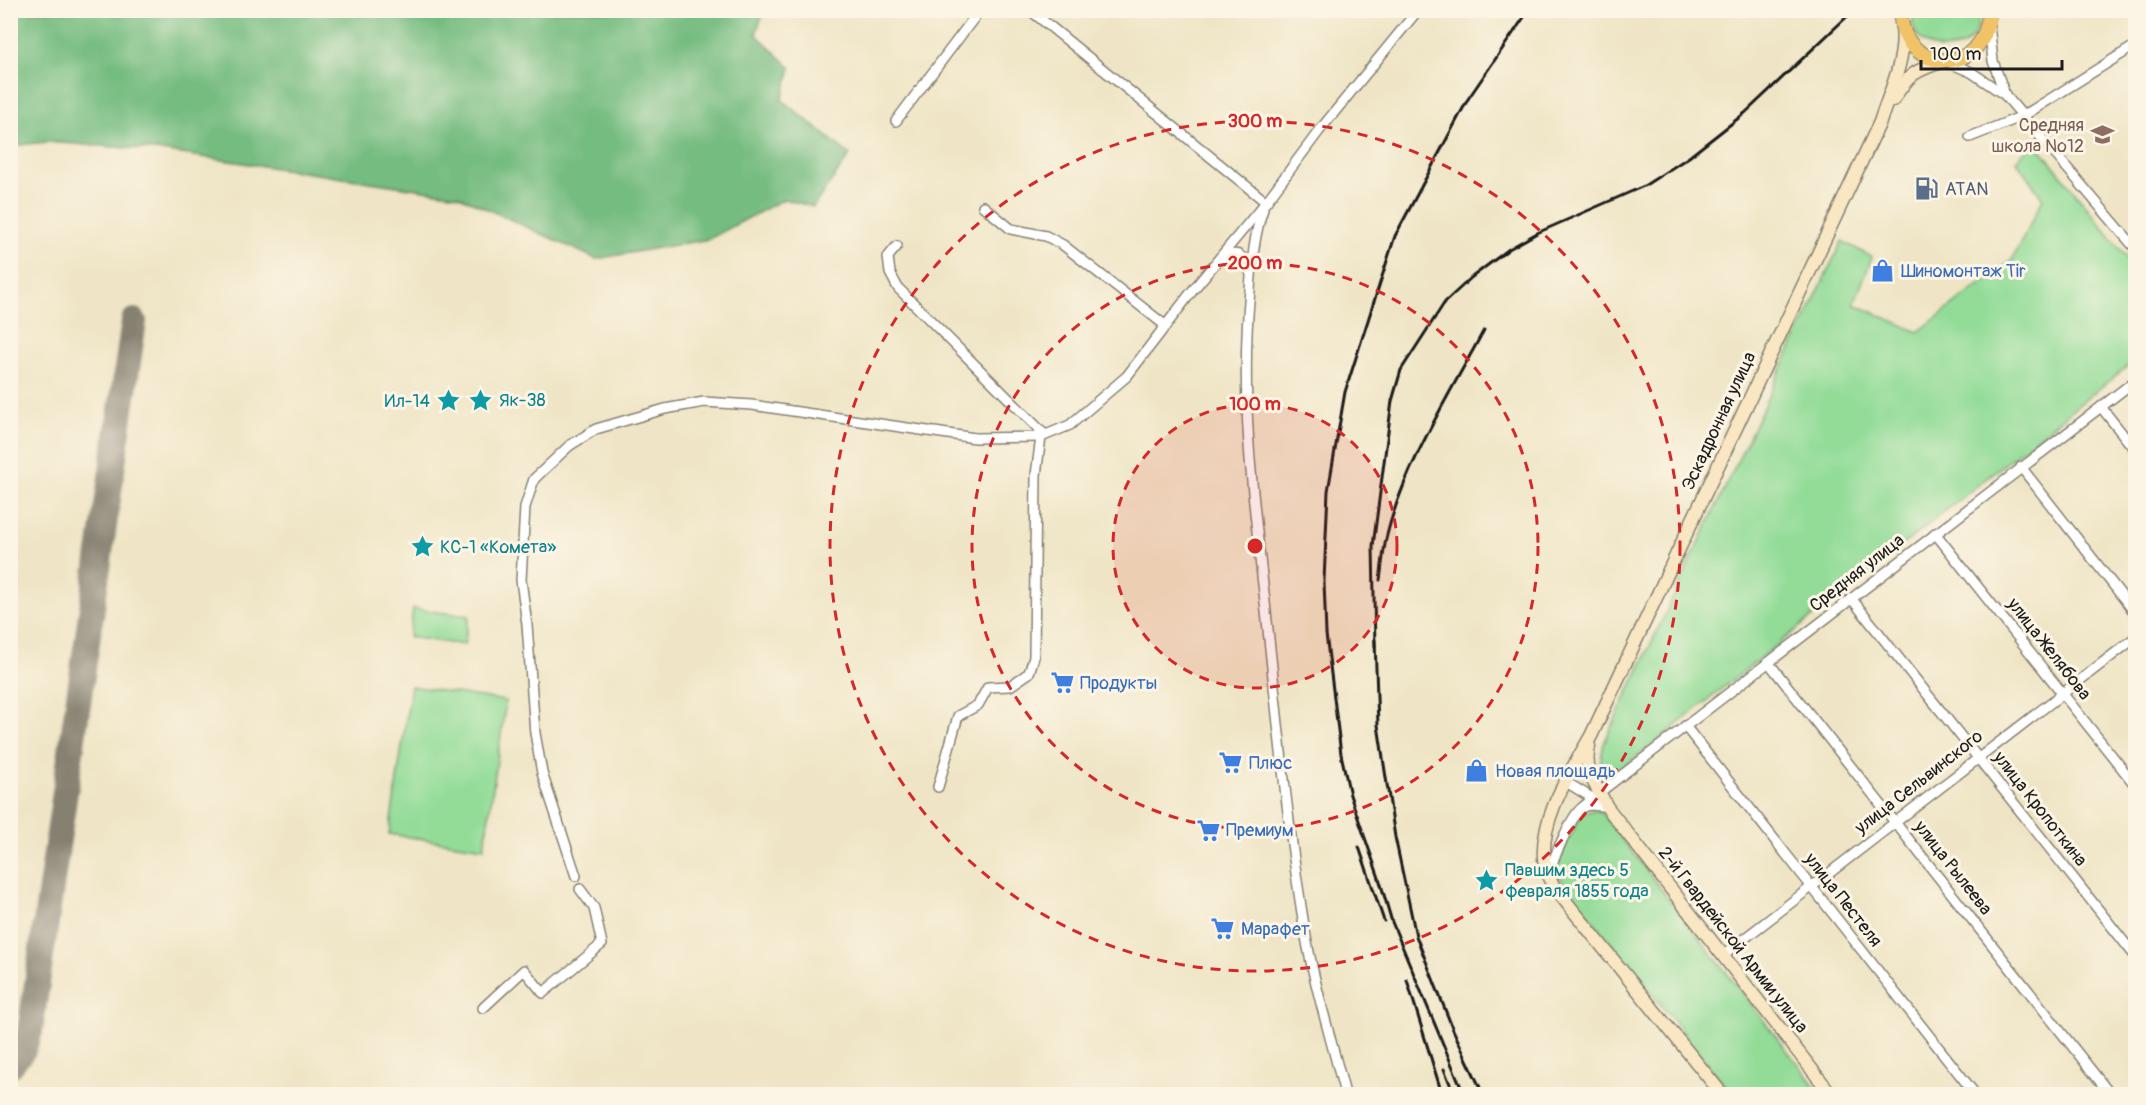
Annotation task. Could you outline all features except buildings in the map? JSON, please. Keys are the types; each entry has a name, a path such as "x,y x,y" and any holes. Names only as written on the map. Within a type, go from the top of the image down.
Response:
{"main road":[{"path":"1899,14 1906,37 1917,49 1929,58 1944,61"},
{"path":"1880,122 1901,58 1903,38 1899,14"},
{"path":"1880,122 1907,78 1915,71 1954,60 1975,50 1984,38 1991,15"},
{"name":"Эскадронная улица","path":"1591,736 1880,122"},
{"path":"1591,736 1556,800 1543,844 1545,868 1554,887 1722,1095"},
{"name":"2-й Гвардейской Армии улица","path":"1591,736 1586,760 1596,795 1831,1095"}],"street":[{"path":"896,121 980,10"},
{"path":"1030,10 1266,201"},
{"path":"576,876 542,773 535,733 527,625 521,580 525,507 534,479 569,446 596,429 665,409 704,402 752,405 975,438 1043,436 1070,425 1127,376 1316,135 1418,10"},
{"path":"1991,15 1993,61 2005,95"},
{"path":"1970,137 2023,116 2136,45"},
{"path":"1944,61 1971,72 2005,95 2134,245"},
{"path":"1266,201 1260,219 1246,322 1245,394 1254,504 1284,781 1303,923 1345,1095"},
{"path":"983,206 1011,229 1046,236 1063,245 1166,326"},
{"path":"897,246 888,257 890,273 898,288 1043,436"},
{"path":"1215,263 1229,255 1238,254 1243,257 1251,274"},
{"name":"Средняя улица","path":"1548,874 1577,812 1596,795 2136,380"},
{"path":"2101,407 2136,451"},
{"path":"938,787 958,716 978,705 988,687 1010,686 1029,673 1034,657 1036,475 1043,436"},
{"path":"2021,468 2136,614"},
{"name":"улица Желябова","path":"1935,533 2136,786"},
{"name":"улица Кропоткина","path":"1851,598 2136,957"},
{"name":"улица Сельвинского","path":"1723,955 1978,756 2136,637"},
{"name":"улица Рылеева","path":"1769,663 2110,1095"},
{"name":"улица Пестеля","path":"1685,726 1975,1095"},
{"path":"1566,782 1596,795"},
{"path":"1583,807 1592,805 1606,807"},
{"path":"483,1008 524,970 543,993 602,944 594,908 580,889"}],"green space":[{"path":"1978,10 1977,28 1970,40 1958,47 1945,49 1931,46 1920,39 1914,27 1914,11"},
{"path":"10,11 764,11 756,34 791,68 782,100 850,155 813,207 784,199 709,239 596,259 457,195 155,150 47,142 11,146"},
{"path":"2035,142 2135,268 2135,360 1610,778 1600,764 1604,743 1842,241 1872,257 1854,304 1918,332 2012,260 2043,199 2016,160"},
{"path":"413,609 469,616 464,645 409,637"},
{"path":"411,686 506,701 484,848 389,834"},
{"path":"1593,810 1601,812 1821,1094 1732,1094 1559,877 1557,863 1582,814"}],"taxiway":[{"path":"10,1065 23,1050 30,1031 134,321"}],"railway":[{"path":"1464,1094 1392,922 1350,795 1341,754 1326,634 1324,581 1328,491 1345,392 1395,236 1468,99 1529,10"},
{"path":"1375,647 1373,546 1392,401 1401,370 1445,302 1472,277 1509,249 1537,233 1644,186 1689,157 1745,113 1854,10"},
{"path":"1380,580 1386,539 1403,486 1428,432 1484,330"},
{"path":"1375,640 1378,725 1395,837 1416,936 1454,1032 1483,1094"},
{"path":"1359,847 1384,921"},
{"path":"1407,980 1442,1094"},
{"path":"1444,1069 1454,1094"}],"place":[{"name":"Средняя школа №12","path":"2102,135"},
{"name":"ATAN","path":"1927,189"},
{"name":"Шиномонтаж Tir","path":"1883,271"},
{"name":"Як-38","path":"481,400"},
{"name":"Ил-14","path":"448,401"},
{"name":"КС-1 «Комета»","path":"422,547"},
{"name":"Продукты","path":"1062,683"},
{"name":"Плюс","path":"1231,763"},
{"name":"Новая площадь","path":"1477,771"},
{"name":"Премиум","path":"1208,830"},
{"name":"Павшим здесь 5 февраля 1855 года","path":"1487,880"},
{"name":"Марафет","path":"1223,929"}]}
